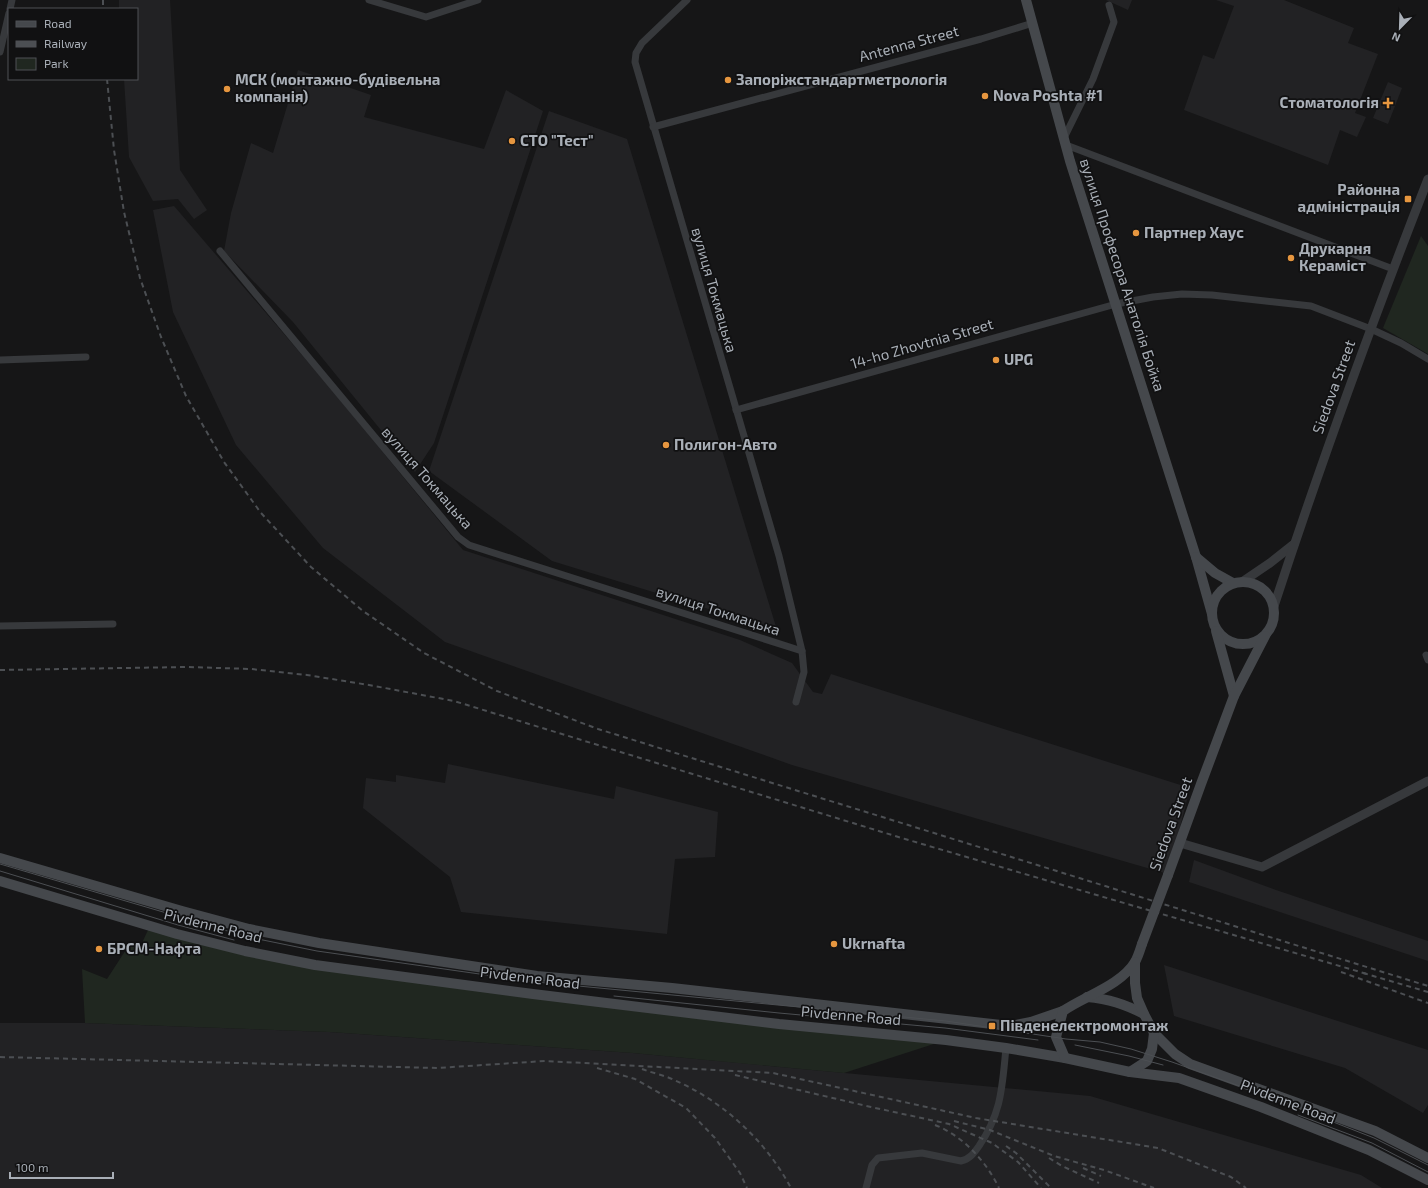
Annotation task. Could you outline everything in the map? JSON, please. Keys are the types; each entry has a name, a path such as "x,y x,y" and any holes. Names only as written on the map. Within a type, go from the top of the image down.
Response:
{"main road":[{"name":"вулиця Професора Анатолія Бойка","path":"1026,0 1065,142 1196,557 1213,618"},
{"path":"1196,557 1215,573 1238,583"},
{"path":"1213,618 1218,632 1225,639 1235,643 1246,644 1256,642 1265,636 1271,627 1274,617 1274,606 1270,596 1262,588 1253,583 1238,583 1224,588 1217,595 1213,604 1213,618 1234,696"},
{"name":"Siedova Street","path":"1086,997 1109,986 1124,975 1135,962 1234,696 1265,636"},
{"name":"Pivdenne Road","path":"0,858 249,929 319,943 537,976 672,988 1010,1026 1032,1022 1063,1011"},
{"name":"Pivdenne Road","path":"0,881 177,934 245,951 315,965 763,1022 946,1040 1065,1058"},
{"name":"Siedova Street","path":"1135,962 1137,998 1144,1014"},
{"path":"1086,997 1104,998 1125,1004 1144,1014 1154,1033 1152,1049 1147,1061 1130,1072 1065,1058 1056,1037 1063,1011 1086,997"},
{"name":"Pivdenne Road","path":"1154,1033 1175,1054 1190,1064 1375,1131 1428,1158"},
{"name":"Pivdenne Road","path":"1130,1072 1179,1078 1261,1107 1369,1150 1428,1180"}],"street":[{"path":"369,0 426,17 478,0"},
{"name":"вулиця Токмацька","path":"687,0 642,43 636,53 635,62 779,556 802,651 804,672 796,702"},
{"path":"1109,5 1114,22 1094,78 1065,142 1393,269"},
{"path":"0,52 8,17"},
{"name":"Antenna Street","path":"653,127 981,39 1033,23"},
{"name":"Siedova Street","path":"1274,606 1294,544 1371,329 1428,179"},
{"name":"вулиця Токмацька","path":"220,251 458,537 469,545 802,651"},
{"name":"14-ho Zhovtnia Street","path":"736,410 1116,304 1182,294 1212,295 1311,306 1371,329 1401,343 1428,360"},
{"path":"0,360 86,357"},
{"path":"1238,583 1270,563 1294,544"},
{"path":"0,626 113,624"},
{"path":"1180,843 1262,866 1428,781"},
{"path":"866,1188 872,1165 878,1158 922,1153 961,1161 967,1160 987,1135 997,1112 1006,1048"}],"shaded area":[{"path":"119,0 170,0 180,170 207,210 194,219 178,199 153,201 129,157 124,80 138,80 138,8 119,8"},
{"path":"1106,0 1132,0 1128,10"},
{"path":"1216,0 1284,0 1354,28 1348,43 1378,54 1355,113 1366,117 1357,137 1340,130 1328,165 1184,110 1203,55 1214,59 1234,6"},
{"path":"298,70 371,95 364,117 484,149 506,90 543,111 434,443 415,472 293,322 224,251 231,213 251,143 273,153"},
{"name":"Стоматологія","path":"1388,82 1402,88 1388,124 1373,118"},
{"path":"549,111 627,139 777,630 552,561 429,471"},
{"path":"174,206 327,384 463,550 740,640 792,663 813,692 822,694 831,674 1190,788 1168,874 792,765 445,642 323,548 236,445 173,312 153,210"},
{"path":"448,764 614,799 616,786 718,812 715,857 675,859 667,934 461,912 450,877 363,808 366,778 396,782 396,775 445,783"},
{"path":"1194,860 1276,890 1428,941 1428,961 1189,882"},
{"path":"1164,965 1428,1050 1428,1105 1423,1113 1345,1068 1174,1016"},
{"path":"0,1023 85,1023 330,1032 633,1053 1090,1096 1361,1175 1382,1188 0,1188"}],"green space":[{"path":"1421,236 1428,246 1428,354 1383,328"},
{"path":"149,928 315,965 946,1040 844,1073 633,1053 330,1032 85,1023 82,969 107,979 131,942 141,945"}],"tram line":[{"path":"0,864 248,937 317,951 536,982 946,1021 1066,1039 1100,1042 1131,1049 1172,1062 1262,1094 1374,1138 1428,1165"},
{"path":"0,871 178,925 234,940"},
{"path":"614,996 945,1028 1038,1040"},
{"path":"1075,1045 1129,1056 1163,1065"},
{"path":"1298,1115 1372,1143 1428,1172"}],"railway":[{"path":"103,0 103,8"},
{"path":"107,80 114,150 124,212 140,278 161,337 186,396 224,462 261,513 311,567 363,611 424,653 497,691 598,729 1428,986"},
{"path":"0,670 187,667 251,669 307,675 454,701 905,839 1367,974"},
{"path":"1341,972 1428,1003"},
{"path":"1363,973 1428,992"},
{"path":"0,1057 437,1068 545,1061 773,1073 976,1118 1158,1148 1231,1177 1246,1188"},
{"path":"597,1068 635,1079 686,1108 715,1138 740,1173 747,1188"},
{"path":"642,1069 670,1078 709,1099 726,1111 742,1124 769,1154 791,1188"},
{"path":"735,1075 949,1124 992,1143 1018,1162 1041,1188"},
{"path":"954,1121 990,1130 1054,1156 1104,1170 1154,1188"},
{"path":"935,1125 955,1136 973,1150 994,1178 999,1188"},
{"path":"1006,1146 1016,1153 1051,1188"},
{"path":"1049,1158 1062,1166 1099,1183"},
{"path":"1083,1168 1101,1176"}],"place":[{"name":"Запоріжстандартметрологія","path":"728,80"},
{"name":"МСК (монтажно-будівельна компанія)","path":"227,89"},
{"name":"Nova Poshta #1","path":"985,96"},
{"name":"Стоматологія","path":"1388,103"},
{"name":"СТО \"Тест\"","path":"512,141"},
{"name":"Районна адміністрація","path":"1408,199"},
{"name":"Партнер Хаус","path":"1136,233"},
{"name":"Друкарня Кераміст","path":"1291,258"},
{"name":"UPG","path":"996,360"},
{"name":"Полигон-Авто","path":"666,445"},
{"name":"Ukrnafta","path":"834,944"},
{"name":"БРСМ-Нафта","path":"99,949"},
{"name":"Південелектромонтаж","path":"992,1026"}]}
